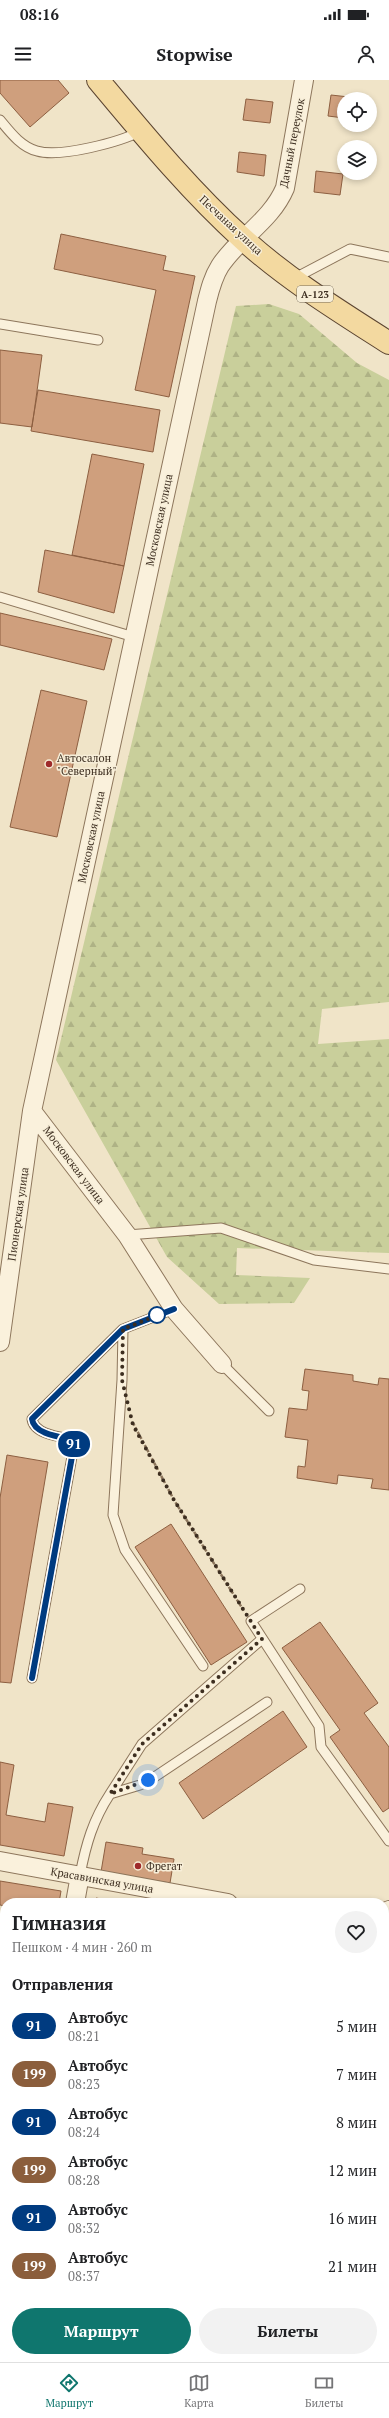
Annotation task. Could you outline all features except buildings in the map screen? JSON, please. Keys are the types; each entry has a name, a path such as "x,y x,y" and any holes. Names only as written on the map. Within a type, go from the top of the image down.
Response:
{"main road":[{"name":"Песчаная улица","path":"98,80 203,201 244,240 293,279 389,343"}],"street":[{"name":"Дачный переулок","path":"244,240 279,202 285,188 304,80"},
{"name":"Московская улица","path":"222,1364 174,1309 127,1235 32,1111 207,300 212,281 220,265 244,240"},
{"name":"Пионерская улица","path":"0,1342 32,1111"},
{"name":"Красавинская улица","path":"0,1862 201,1898"},
{"path":"76,1898 80,1876"}],"lane":[{"path":"0,120 17,141 37,151 61,153 126,139 141,131"},
{"path":"293,279 350,249 389,257"},
{"path":"0,324 98,340"},
{"path":"0,598 134,637"},
{"path":"127,1235 221,1228 314,1260 389,1269"},
{"path":"32,1678 75,1440 37,1430 33,1425 32,1419 123,1329 174,1309"},
{"path":"123,1329 122,1380 113,1515 125,1550 203,1666"},
{"path":"222,1364 269,1411"},
{"path":"300,1589 251,1621 319,1726 321,1747 389,1841"},
{"path":"80,1876 84,1852 96,1816 142,1744 262,1639"},
{"path":"110,1794 140,1785 156,1776 267,1702"}],"path":[{"path":"131,1418 133,1425 174,1500 251,1621"}],"green space":[{"path":"269,304 299,314 357,363 389,380 389,1002 322,1009 318,1044 389,1039 389,1253 237,1248 236,1275 310,1278 294,1303 219,1304 167,1257 56,1060 236,306"}],"bus line":[{"name":"91","path":"32,1678 75,1440 37,1430 33,1425 32,1419 123,1329 174,1309"}],"place":[{"name":"Автосалон \"Северный\"","path":"49,764"},
{"name":"Фрегат","path":"138,1866"}],"route":[{"path":"148,1780 140,1785 110,1794 142,1744 262,1639 174,1500 133,1425 122,1380 123,1329 161,1314 157,1315"}]}
